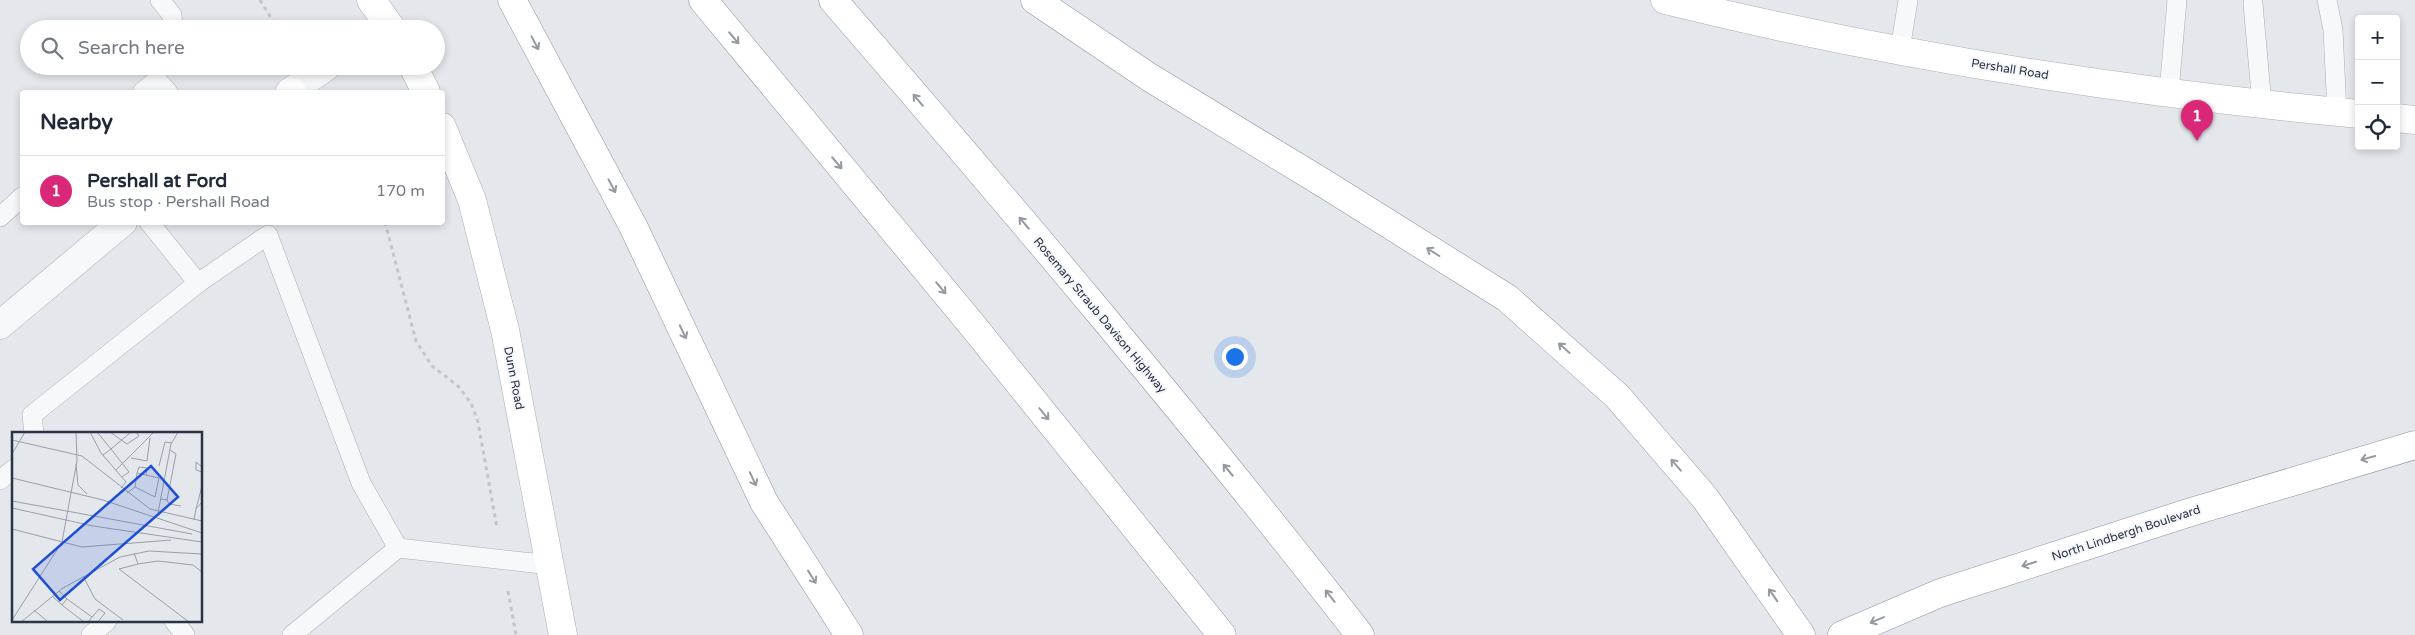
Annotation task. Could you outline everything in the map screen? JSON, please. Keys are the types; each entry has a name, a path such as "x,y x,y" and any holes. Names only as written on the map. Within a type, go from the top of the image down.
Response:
{"main road":[{"path":"371,0 383,20"},
{"path":"512,0 633,226 764,502 849,635"},
{"path":"703,0 973,326 1222,635"},
{"name":"Rosemary Straub Davison Highway","path":"834,0 1250,495 1360,635"},
{"path":"1035,0 1149,77 1326,184 1507,298 1617,396 1706,498 1801,635"},
{"name":"Pershall Road","path":"1665,0 1764,24 1900,50 2169,92 2262,105 2348,113"},
{"path":"418,75 425,90"},
{"path":"2400,118 2415,120"},
{"name":"Dunn Road","path":"445,137 449,151 472,200 505,330 563,635"},
{"name":"North Lindbergh Boulevard","path":"1842,635 1940,593 2190,512 2415,445"}],"street":[{"path":"294,90 315,75"},
{"path":"0,325 119,225"}],"lane":[{"path":"160,0 172,16 172,20"},
{"path":"1900,50 1908,0"},
{"path":"2169,92 2176,0"},
{"path":"2327,0 2348,113"},
{"path":"2253,4 2262,105"},
{"path":"145,90 163,79"},
{"path":"0,217 20,199"},
{"path":"151,225 198,283"},
{"path":"34,432 32,415 198,283 268,236 361,483 398,548"},
{"path":"0,480 12,471"},
{"path":"292,635 398,548 551,564"},
{"path":"91,635 106,622"},
{"path":"175,622 185,635"}],"path":[{"path":"260,0 273,20"},
{"path":"386,225 416,341 432,366 458,386 471,403 478,422 488,476"}],"place":[{"name":"Pershall at Ford","path":"2197,141"}]}
